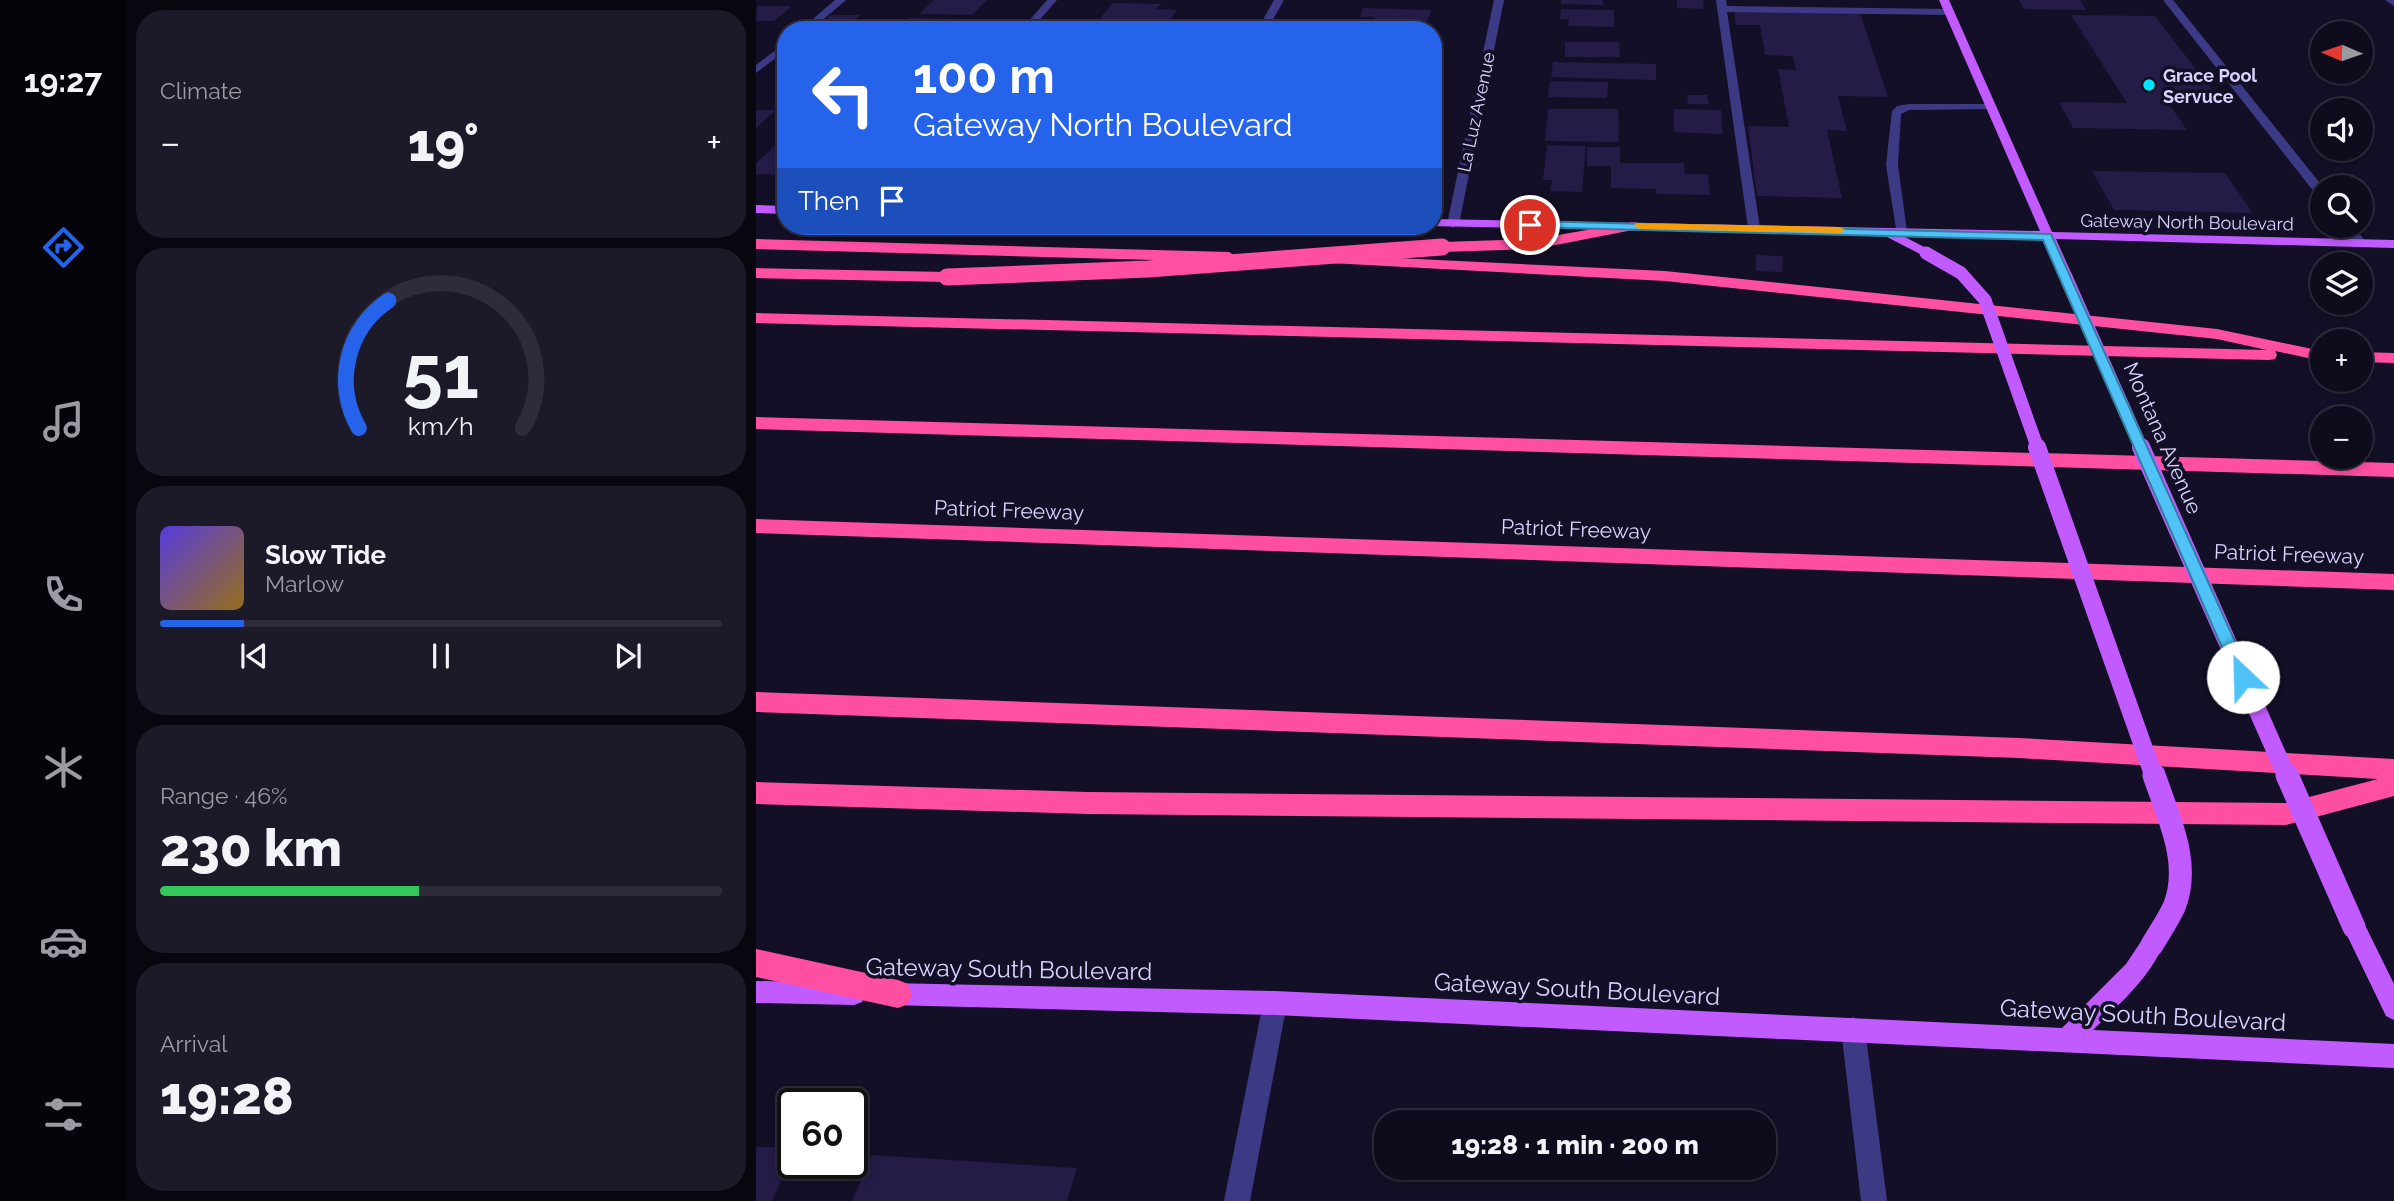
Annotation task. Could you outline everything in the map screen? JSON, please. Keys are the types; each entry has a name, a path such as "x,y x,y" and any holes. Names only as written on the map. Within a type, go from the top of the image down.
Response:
{"highway":[{"path":"756,273 947,277 1148,270 1443,247 1535,244 1633,226"},
{"path":"756,244 1432,263 1665,276 2217,334 2310,353"},
{"path":"756,318 2310,356"},
{"path":"2373,357 2394,358"},
{"path":"756,423 2394,470"},
{"name":"Patriot Freeway","path":"756,526 2394,582"},
{"path":"756,702 2019,748 2394,769"},
{"path":"756,793 1088,803 2286,814 2394,785"},
{"path":"756,963 898,994"}],"main road":[{"name":"Montana Avenue","path":"1944,0 2354,926 2394,1008"},
{"path":"756,209 777,210"},
{"name":"Gateway North Boulevard","path":"1442,223 1754,228 2394,244"},
{"path":"1884,231 1961,273 1985,300 2175,835 2182,873 2174,906 2134,972 2068,1039"},
{"name":"Gateway South Boulevard","path":"756,992 1275,1003 2394,1056"}],"street":[{"path":"816,21 841,0"},
{"path":"1034,21 1052,0"},
{"path":"1267,21 1279,0"},
{"name":"La Luz Avenue","path":"1453,224 1499,0"},
{"path":"1892,0 1896,11"},
{"path":"2168,0 2310,179"},
{"path":"1754,228 1721,4 1949,12"},
{"path":"756,70 777,53"},
{"path":"1901,232 1892,165 1896,113 1900,108 1909,107 1991,107"},
{"path":"2357,238 2361,243"},
{"path":"1237,1201 1275,1003"},
{"path":"1853,1029 1874,1201"}],"building":[{"path":"934,0 987,0 972,15 919,14"},
{"path":"1561,0 1603,0 1603,5 1561,4"},
{"path":"1677,0 1703,0 1704,9 1677,8"},
{"path":"2019,0 2080,0 2086,10 2024,9"},
{"path":"1112,3 1161,4 1157,9 1177,10 1169,21 1099,20"},
{"path":"757,6 792,6 774,21 756,21"},
{"path":"1363,8 1431,10 1428,21 1374,21 1375,17 1360,17"},
{"path":"1561,9 1614,10 1614,27 1568,26 1569,19 1560,19"},
{"path":"1734,10 1860,13 1888,97 1838,96 1847,131 1827,130 1842,198 1757,196 1748,126 1789,127 1778,69 1796,70 1793,56 1765,55 1760,25 1736,25"},
{"path":"831,15 860,15 853,21 824,21"},
{"path":"2071,15 2155,16 2221,102 2167,101 2187,130 2073,128 2059,102 2127,103"},
{"path":"909,18 968,19 966,21 906,21"},
{"path":"1565,42 1619,42 1620,57 1565,57"},
{"path":"1553,62 1656,64 1656,80 1551,77"},
{"path":"1550,81 1608,82 1607,98 1548,97"},
{"path":"1687,95 1707,95 1709,104 1688,104"},
{"path":"1548,109 1618,109 1619,142 1545,141"},
{"path":"1674,109 1721,110 1723,134 1674,132"},
{"path":"756,110 776,110 756,128"},
{"path":"1547,145 1586,146 1582,192 1550,191 1552,180 1543,180"},
{"path":"777,146 777,175 756,174 756,163"},
{"path":"1587,147 1620,147 1620,163 1684,163 1685,174 1708,174 1710,195 1656,194 1656,189 1611,188 1611,166 1587,166"},
{"path":"2092,171 2225,173 2253,213 2114,210"},
{"path":"1756,255 1783,256 1782,272 1756,271"},
{"path":"756,1147 777,1147 777,1179 782,1179 772,1201 756,1201"},
{"path":"872,1155 1077,1168 1067,1201 852,1201 862,1179 868,1179 868,1164"}],"slow traffic":[{"path":"1640,226 1840,230"}],"place":[{"name":"Grace Pool Servuce","path":"2149,85"}],"route":[{"path":"1530,225 2047,236 2243,677"}]}
